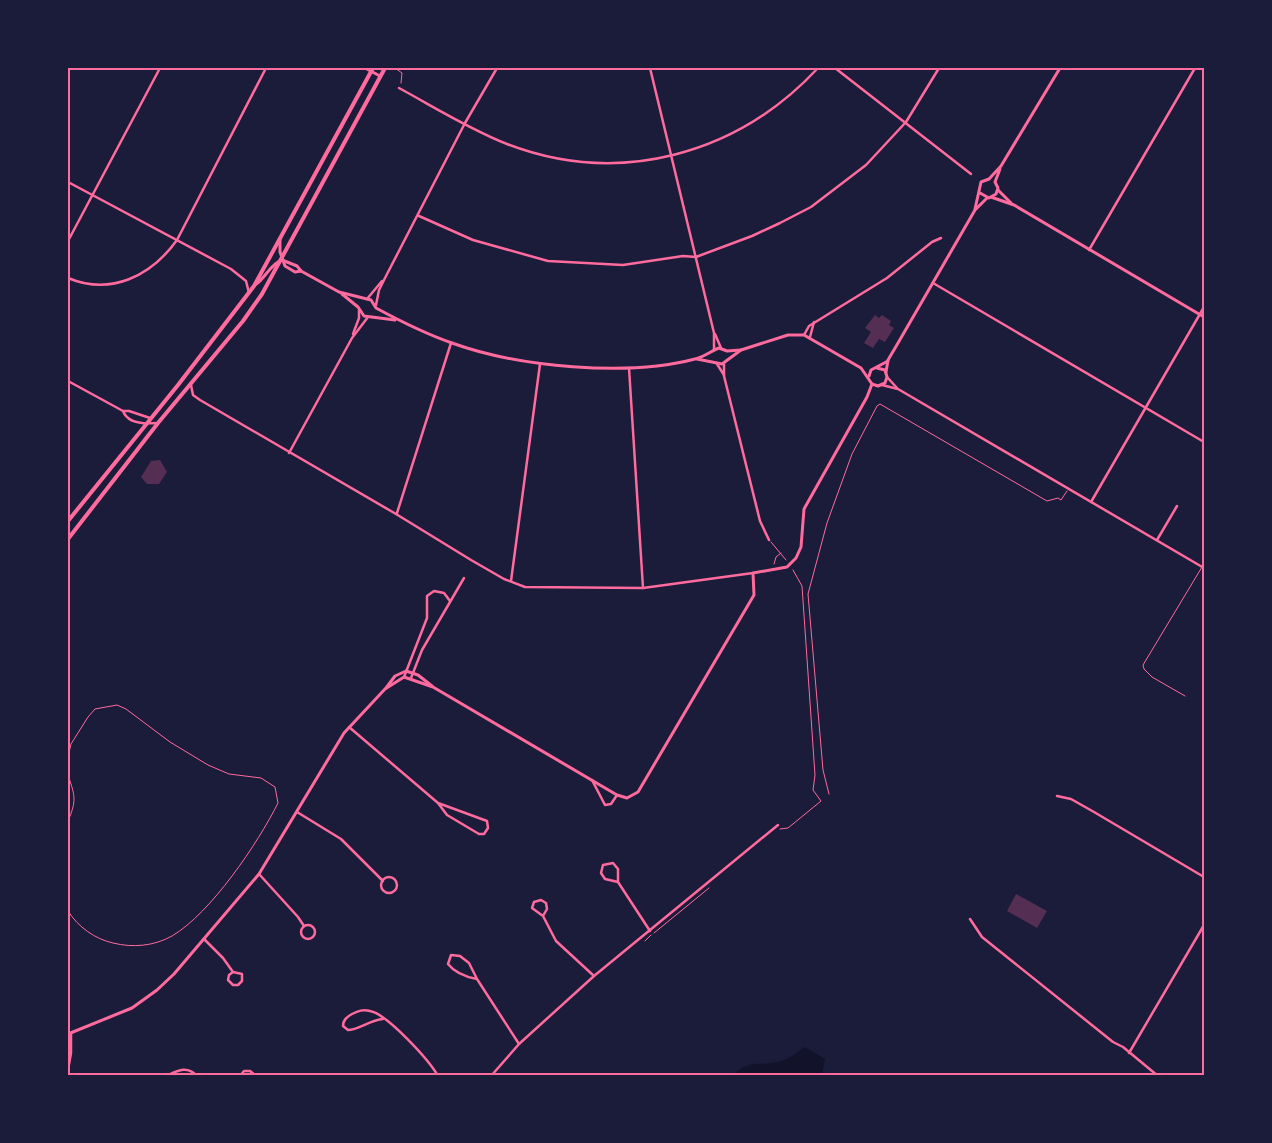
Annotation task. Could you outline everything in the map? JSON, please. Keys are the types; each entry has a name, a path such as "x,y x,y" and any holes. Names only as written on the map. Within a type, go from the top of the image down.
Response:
{"main road":[{"path":"68,539 158,423 243,321 282,260 385,68"},
{"path":"68,521 144,424 182,380 254,286 372,69"}],"street":[{"path":"68,241 160,68"},
{"path":"68,278 84,284 102,285 132,279 155,265 176,240 266,68"},
{"path":"365,68 372,69 380,76"},
{"path":"352,338 376,306 379,290 385,278 419,216 465,123 497,68"},
{"path":"191,384 193,395 200,400 511,582 539,588 642,588 753,573 790,565 800,552 804,509 867,397 872,384 869,376 861,368 804,335 788,335 741,350 727,351 721,348 714,333 650,68"},
{"path":"399,88 507,144 560,158 614,164 672,157 701,147 745,126 782,101 818,68"},
{"path":"835,68 971,174"},
{"path":"419,216 473,240 548,261 622,265 683,256 696,257 752,236 811,206 866,165 906,122 940,68"},
{"path":"861,368 872,370 888,360 975,210 980,194 981,182 989,179 1001,166 1060,68"},
{"path":"1089,250 1195,68"},
{"path":"1001,166 996,182 998,190 1011,204"},
{"path":"989,179 996,182"},
{"path":"68,182 231,269 246,281 249,292"},
{"path":"975,210 998,190"},
{"path":"980,194 1011,204 1204,317"},
{"path":"804,335 809,326 814,322 887,278 932,242 941,238"},
{"path":"280,239 282,260"},
{"path":"254,286 262,281 271,265 282,260 298,266 301,271 339,292 359,308 362,314 401,321"},
{"path":"289,453 352,338 359,318 359,308 385,278"},
{"path":"933,283 1204,442"},
{"path":"339,292 366,299 401,321 451,343 484,352 540,362 629,368 696,359 721,348"},
{"path":"1091,502 1204,307"},
{"path":"810,337 814,322"},
{"path":"714,333 713,351 716,363 724,376"},
{"path":"396,514 451,343"},
{"path":"696,359 724,363 741,350"},
{"path":"727,351 728,359"},
{"path":"867,397 880,385 887,375 888,360"},
{"path":"511,582 540,362"},
{"path":"724,363 724,376 760,521 768,540"},
{"path":"629,368 642,588"},
{"path":"877,368 882,368 898,389"},
{"path":"869,376 872,370"},
{"path":"68,381 124,411 150,418"},
{"path":"872,384 898,389 1204,567"},
{"path":"124,411 125,416 144,424 158,423"},
{"path":"1157,540 1177,506"},
{"path":"68,1070 68,1058 71,1052 69,1034 119,1014 141,1002 164,983 259,874 349,726 385,690 395,676 406,671 413,673 433,687 617,795 627,798 638,792 754,595 753,573"},
{"path":"411,678 422,650 464,578"},
{"path":"385,690 404,677 427,618 427,596 434,590 444,593 450,601"},
{"path":"404,677 433,687"},
{"path":"349,726 438,802 447,816 479,834 484,834 488,828 487,821 438,802"},
{"path":"592,779 605,805 610,804 617,795"},
{"path":"1057,796 1071,800 1094,812 1204,877"},
{"path":"297,812 341,839 383,881"},
{"path":"491,1076 518,1044 594,976 778,824"},
{"path":"618,882 605,879 601,872 603,865 613,863 618,869 618,882 650,931"},
{"path":"259,874 304,926"},
{"path":"386,878 393,878 396,882 396,889 392,892 385,891 382,886 383,881 386,878"},
{"path":"543,916 547,909 546,903 541,900 534,902 532,908 543,916 556,941 573,959 594,976"},
{"path":"970,919 982,937 1158,1076"},
{"path":"1129,1053 1204,924"},
{"path":"309,925 314,928 315,933 312,938 307,939 302,936 301,930 304,926 309,925"},
{"path":"204,939 223,958 233,972"},
{"path":"477,979 452,968 448,959 451,955 460,956 469,963 518,1044"},
{"path":"238,971 242,976 242,982 238,985 232,985 228,980 229,975 233,972 238,971"},
{"path":"383,1019 367,1022 353,1030 348,1030 343,1026 345,1019 349,1015 360,1010 372,1011 383,1019 411,1042 438,1076"},
{"path":"166,1076 184,1069 191,1070 197,1076"},
{"path":"240,1076 244,1071 250,1071 256,1076"}],"lane":[{"path":"1185,696 1152,677 1144,669 1143,665 1204,567"}],"path":[{"path":"395,68 402,73 399,88"},
{"path":"829,794 823,770 808,594 827,524 852,454 880,404 1047,501 1058,498 1061,500 1068,489"},
{"path":"776,546 802,586 815,775 812,790 821,801 788,828 780,829"},
{"path":"774,564 776,557 781,554"},
{"path":"68,757 71,744 95,709 117,705 126,709 170,742 208,765 229,774 261,778 275,787 278,803 242,862 221,890 185,927 172,936 141,946 125,946 94,936 80,926 68,912"},
{"path":"68,775 75,795 75,806 68,821"},
{"path":"640,944 713,885"}],"shaded area":[{"path":"805,1047 825,1059 822,1075 732,1075 745,1066 784,1060"}],"building":[{"path":"875,315 879,318 882,315 891,321 889,325 894,328 885,342 879,339 873,348 864,343 871,332 865,328"},
{"path":"160,460 167,472 159,484 147,484 141,477 151,461"},
{"path":"1016,894 1047,911 1037,928 1007,911"}]}
